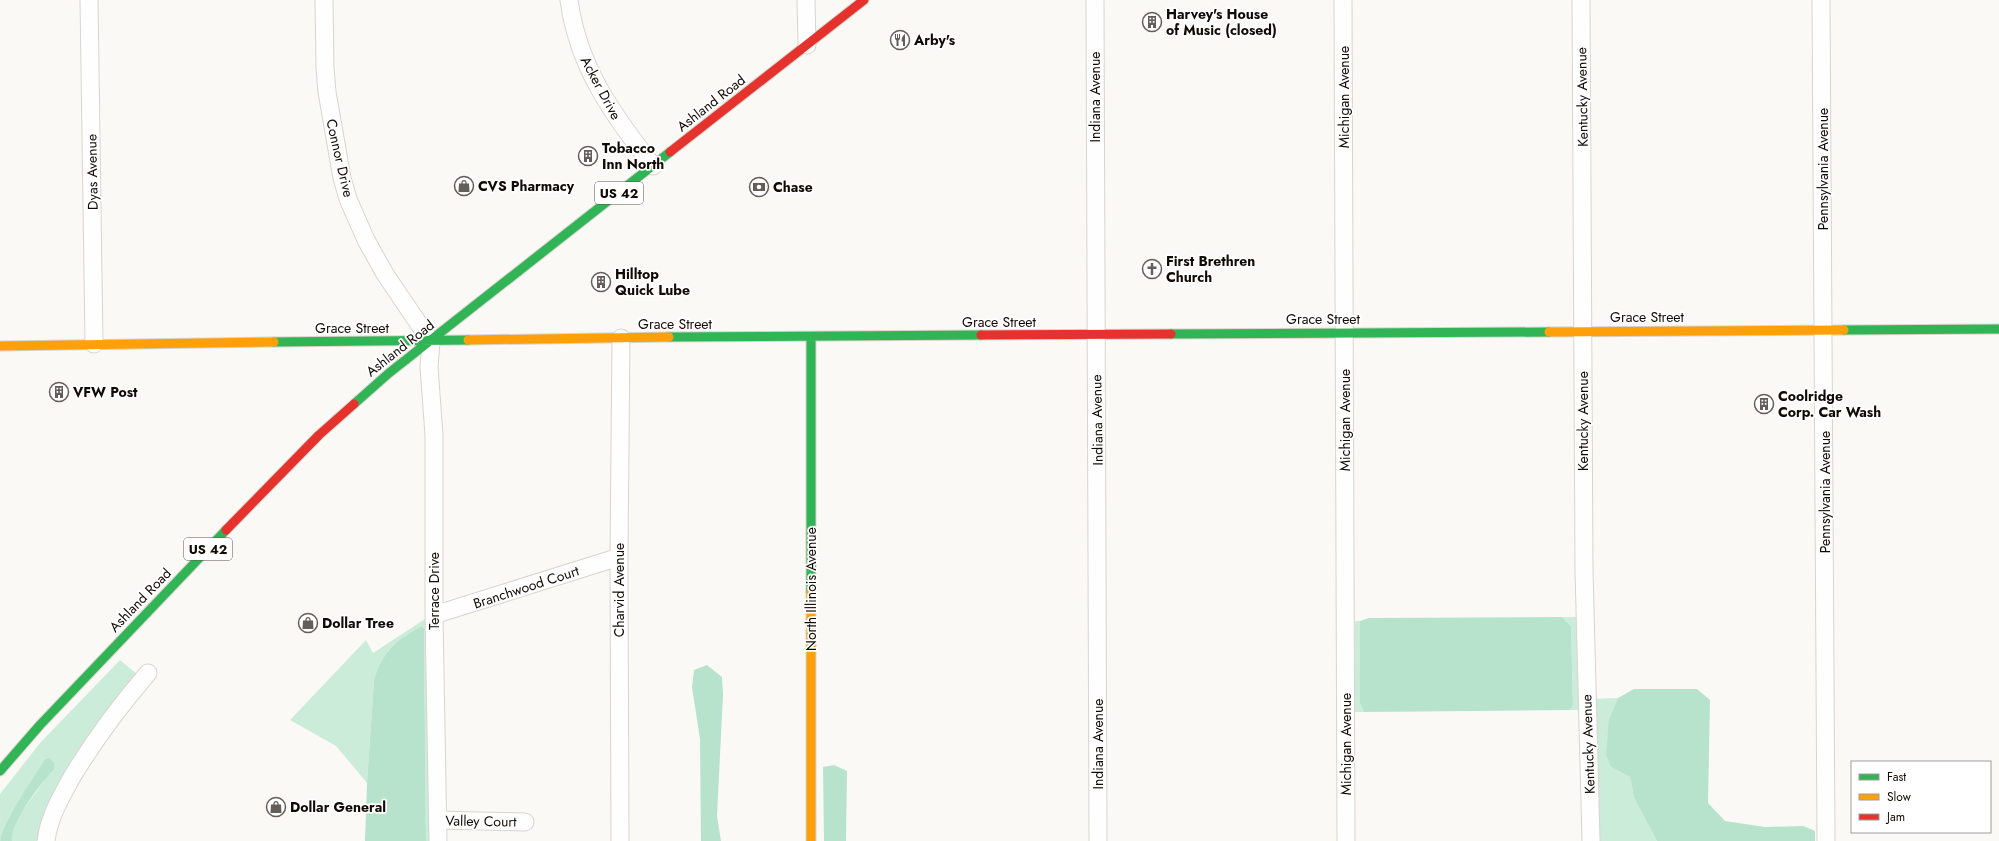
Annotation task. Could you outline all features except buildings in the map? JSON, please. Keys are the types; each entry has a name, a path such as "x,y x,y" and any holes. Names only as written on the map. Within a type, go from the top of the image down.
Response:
{"street":[{"name":"Dyas Avenue","path":"89,0 94,344"},
{"name":"Connor Drive","path":"324,0 325,68 327,92 342,178 357,220 378,260 431,342"},
{"name":"Acker Drive","path":"569,0 574,27 582,53 598,89 619,123 653,166"},
{"path":"806,0 807,45"},
{"name":"Ashland Road","path":"0,771 40,725 274,480 358,399 864,0"},
{"name":"Indiana Avenue","path":"1095,0 1096,335 1098,451 1098,841"},
{"name":"Michigan Avenue","path":"1343,0 1346,841"},
{"name":"Kentucky Avenue","path":"1581,0 1584,570 1591,841"},
{"name":"Pennsylvania Avenue","path":"1821,0 1826,841"},
{"name":"Grace Street","path":"0,346 248,342 431,342 621,338 1999,329"},
{"name":"North Illinois Avenue","path":"811,337 812,841"},
{"name":"Charvid Avenue","path":"620,841 619,557 621,338"},
{"name":"Terrace Drive","path":"431,342 429,367 434,435 434,615 438,841"},
{"name":"Branchwood Court","path":"434,615 619,557"},
{"path":"46,841 47,830 53,812 90,746 107,722 148,673"},
{"name":"Valley Court","path":"438,820 525,822"}],"green space":[{"path":"428,617 431,841 426,841 424,628 422,626 398,641 386,654 377,670 374,680 367,783 336,746 290,720 366,640 373,653"},
{"path":"1562,617 1581,617 1582,710 1570,710 1573,705 1571,626"},
{"path":"1562,617 1571,626 1573,705 1570,710 1364,712 1360,703 1360,621 1369,618"},
{"path":"1355,621 1360,621 1360,703 1364,712 1355,712"},
{"path":"422,626 424,628 426,841 365,841 367,783 374,680 381,662 391,648 405,636"},
{"path":"120,660 137,674 90,733 64,775 39,841 12,841 12,833 24,808 46,776 45,759 13,813 0,839 0,794 40,743"},
{"path":"707,665 722,677 723,695 717,816 721,841 701,841 700,739 692,687 694,670"},
{"path":"1634,689 1697,689 1710,700 1708,803 1725,821 1765,827 1803,826 1815,831 1815,841 1657,841 1634,798 1630,777 1611,767 1606,755 1609,719 1618,698"},
{"path":"1618,698 1609,719 1611,767 1630,777 1634,798 1657,841 1596,841 1592,699"},
{"path":"50,758 54,763 54,769 42,783 21,814 12,834 12,841 0,841 2,833 20,800 45,759"},
{"path":"834,765 847,771 846,841 824,841 823,767"}],"traffic: fast":[{"path":"354,404 389,373 670,152"},
{"path":"1844,330 1999,329"},
{"path":"1171,334 1549,332"},
{"path":"669,337 981,335"},
{"path":"811,337 811,592"},
{"path":"274,342 468,340"},
{"path":"0,771 40,725 226,530"}],"traffic: slow":[{"path":"1549,332 1844,330"},
{"path":"468,340 669,337"},
{"path":"0,346 274,342"},
{"path":"811,592 811,841"}],"traffic: jam":[{"path":"670,152 864,0"},
{"path":"981,335 1171,334"},
{"path":"226,530 319,435 354,404"}],"place":[{"name":"Harvey's House of Music (closed)","path":"1152,22"},
{"name":"Arby's","path":"900,40"},
{"name":"Tobacco Inn North","path":"588,156"},
{"name":"CVS Pharmacy","path":"464,186"},
{"name":"Chase","path":"759,187"},
{"name":"First Brethren Church","path":"1152,269"},
{"name":"Hilltop Quick Lube","path":"601,282"},
{"name":"VFW Post","path":"59,392"},
{"name":"Coolridge Corp. Car Wash","path":"1764,404"},
{"name":"Dollar Tree","path":"308,623"},
{"name":"Dollar General","path":"276,807"}]}
